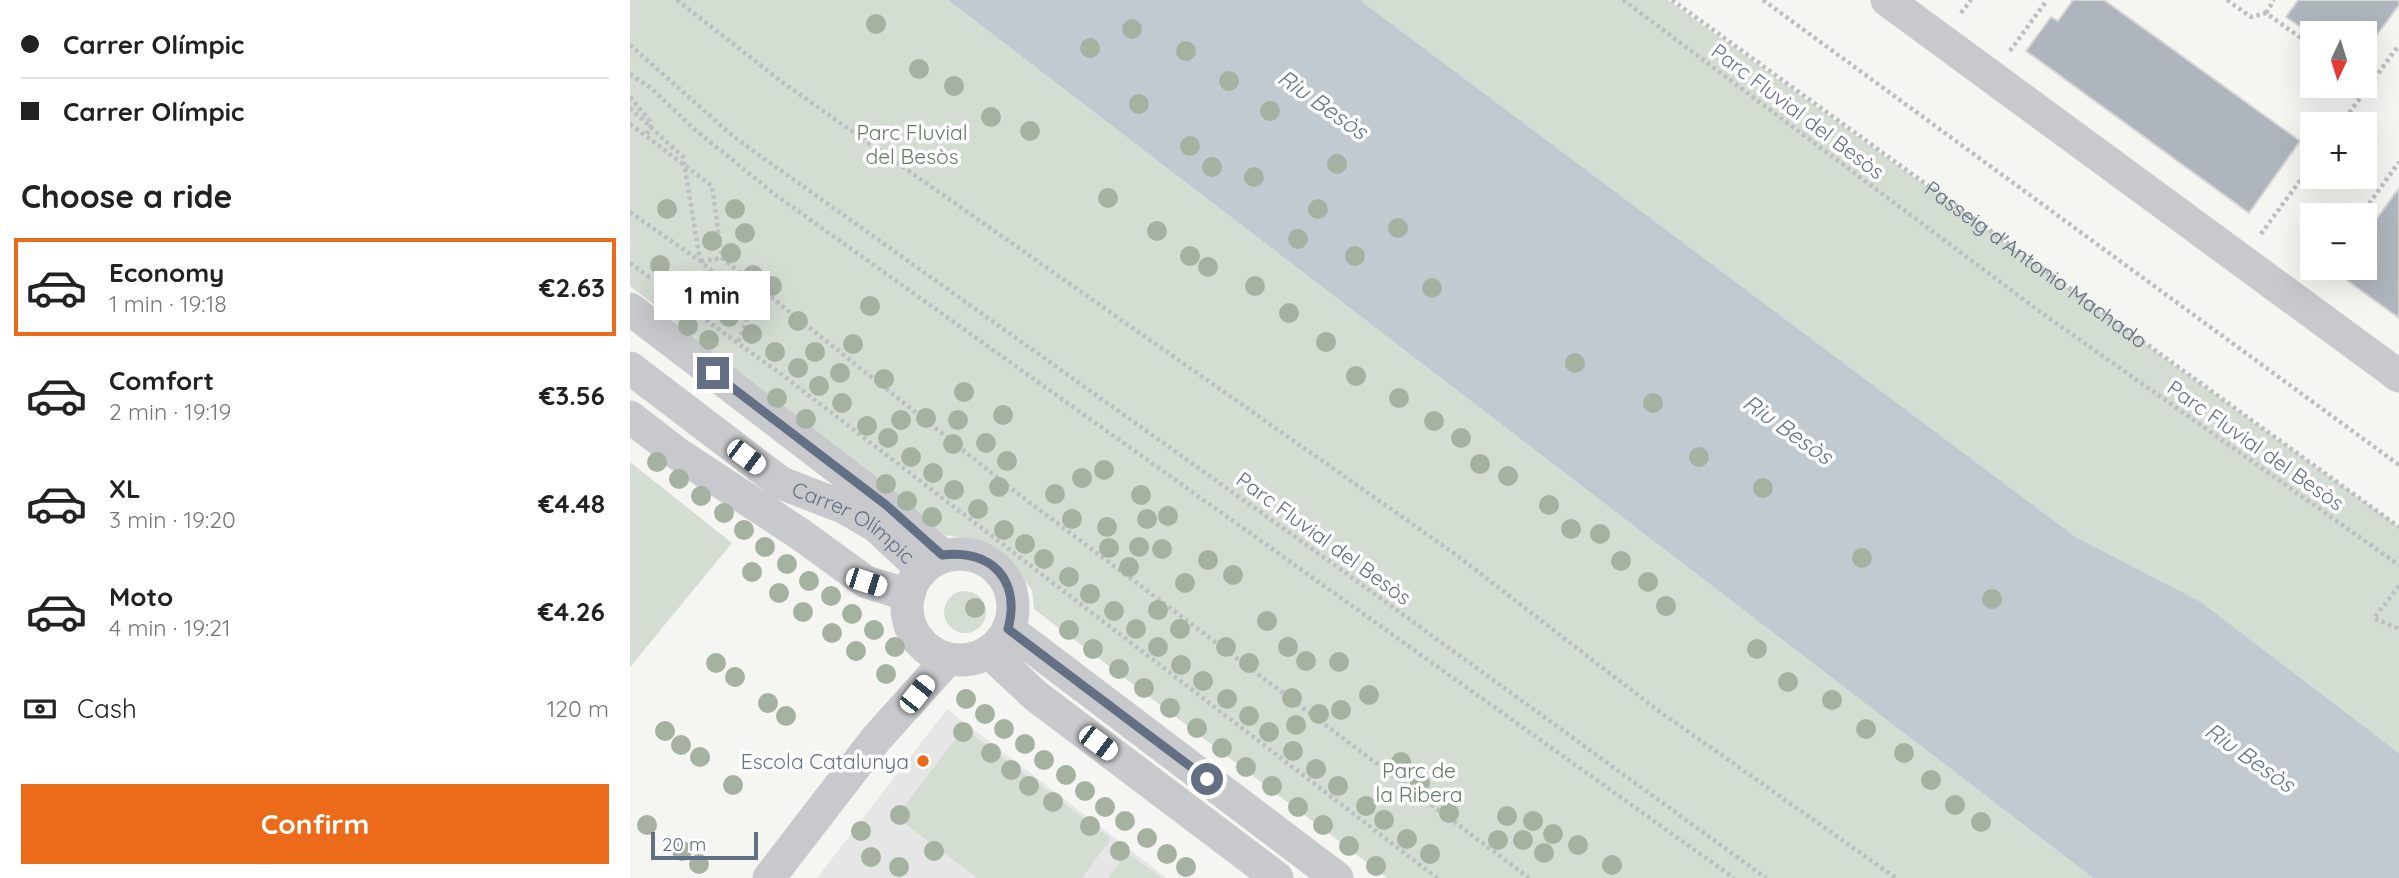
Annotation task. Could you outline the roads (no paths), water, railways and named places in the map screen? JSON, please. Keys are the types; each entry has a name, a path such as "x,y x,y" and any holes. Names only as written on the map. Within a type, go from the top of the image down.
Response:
{"street":[{"path":"1887,0 2399,376"},
{"name":"Carrer Olímpic","path":"630,309 886,505 924,573"},
{"name":"Carrer Olímpic","path":"630,368 781,483 843,507 876,526 924,573"},
{"name":"Carrer Olímpic","path":"630,417 678,454 800,534 866,582 924,573"},
{"name":"Carrer Olímpic","path":"781,483 813,534 866,582"},
{"path":"960,553 977,556 993,565 1004,578 1011,594 1013,612 999,641 976,660 962,662 947,660 928,651 914,635 908,615 924,573 960,553"},
{"path":"999,641 1036,696 1277,878"},
{"path":"999,641 1337,878"},
{"path":"769,878 876,739 947,660"}],"water":[{"name":"Riu Besòs","path":"948,0 1360,0 2076,537 2201,602 2399,753 2399,878 2093,878"}],"place":[{"name":"Escola Catalunya","path":"923,761"}],"park label":[{"name":"Parc Fluvial del Besòs","path":"912,144"},
{"name":"Parc de la Ribera","path":"1419,782"}]}
